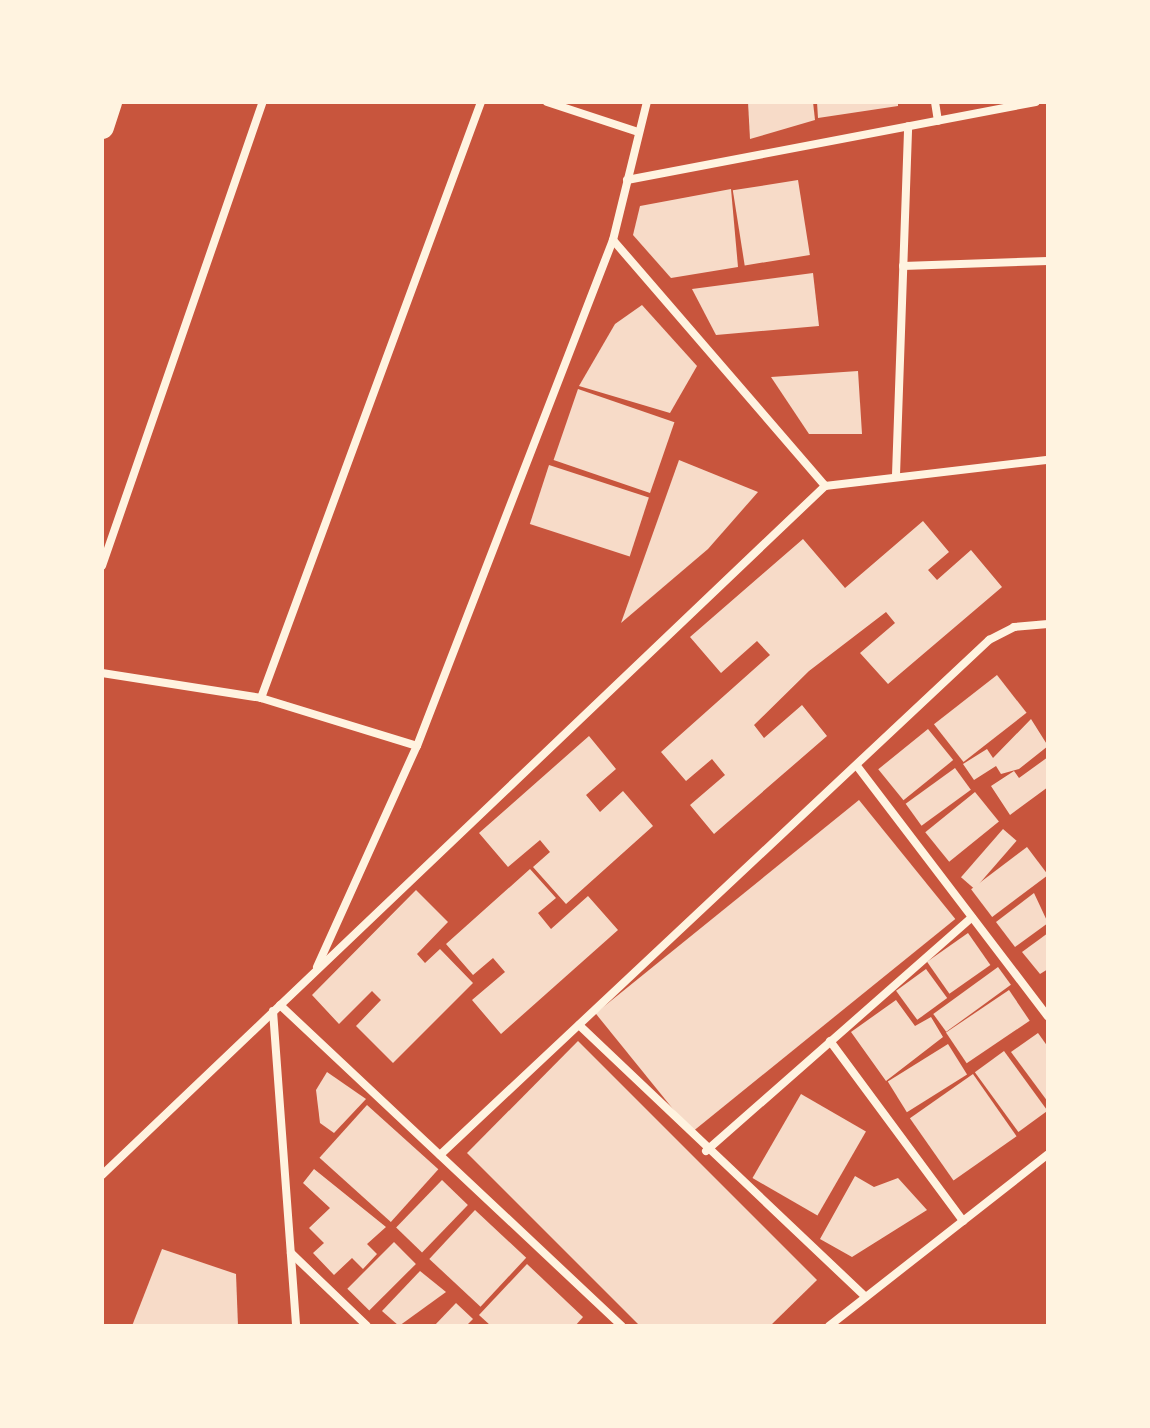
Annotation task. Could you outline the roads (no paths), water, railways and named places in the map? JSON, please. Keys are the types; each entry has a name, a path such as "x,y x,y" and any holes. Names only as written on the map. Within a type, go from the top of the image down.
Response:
{"highway":[{"path":"102,127 110,102"}],"street":[{"path":"102,566 263,102"},
{"path":"261,698 481,102"},
{"path":"547,102 638,132"},
{"path":"314,972 417,746 613,240 647,102"},
{"path":"935,102 938,121"},
{"path":"627,180 1036,102"},
{"path":"896,475 908,126"},
{"path":"613,240 825,486"},
{"path":"903,266 1048,261"},
{"path":"102,1175 825,486 896,475 1048,460"},
{"path":"440,1155 989,640 1014,627 1048,624"},
{"path":"102,673 261,698 417,746"},
{"path":"857,766 1048,1017"},
{"path":"706,1151 972,917"},
{"path":"277,1008 440,1155 621,1326"},
{"path":"277,1008 296,1326"},
{"path":"579,1025 706,1151 866,1297"},
{"path":"830,1041 963,1221"},
{"path":"829,1326 1048,1154"},
{"path":"290,1252 367,1326"}]}
